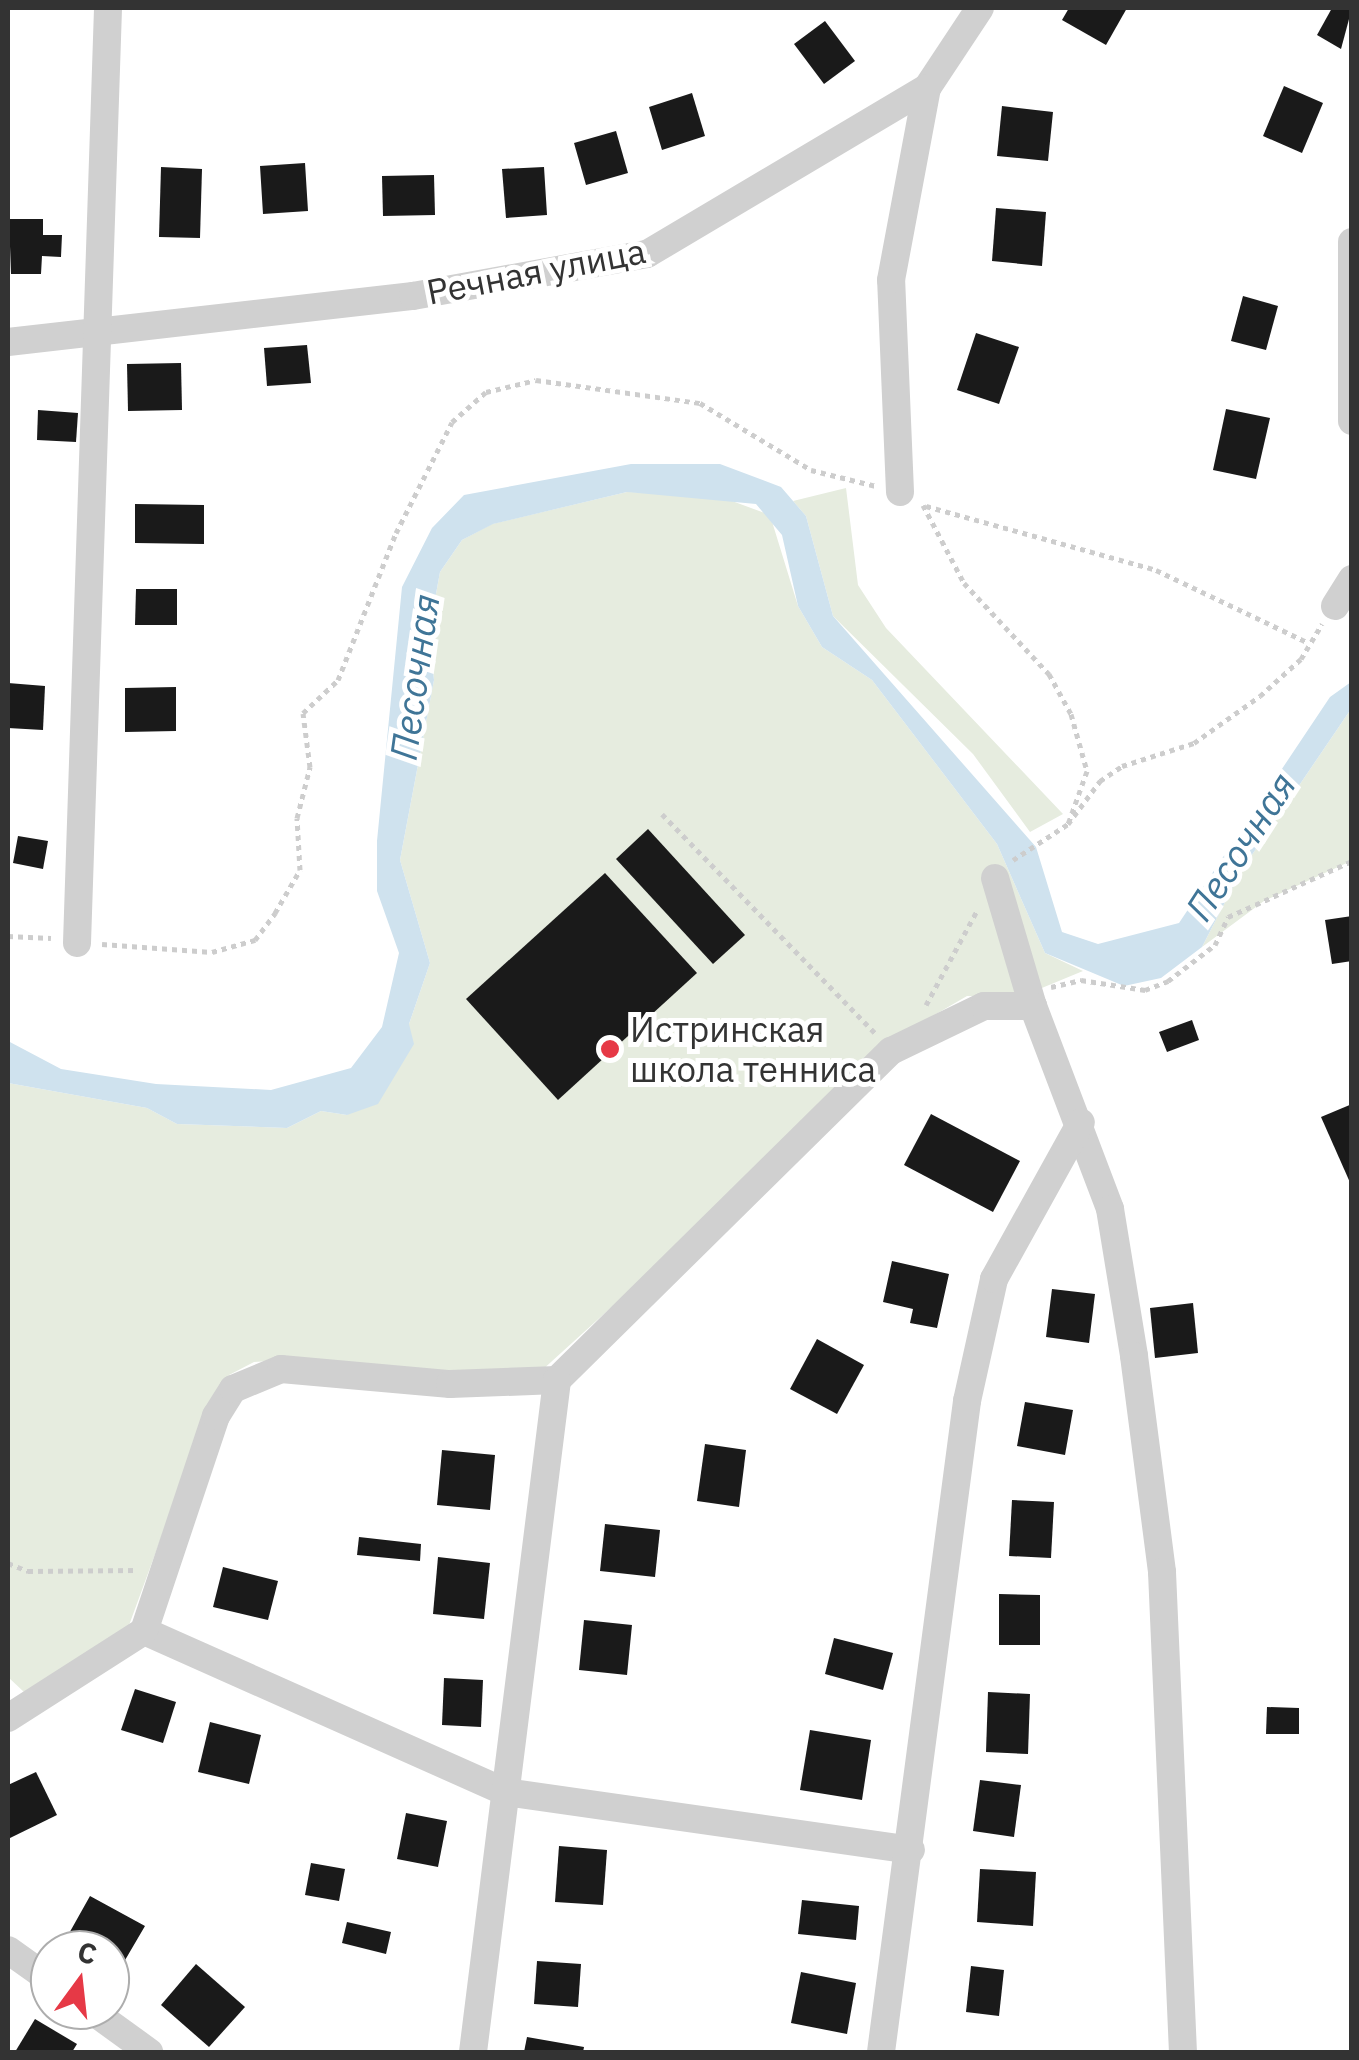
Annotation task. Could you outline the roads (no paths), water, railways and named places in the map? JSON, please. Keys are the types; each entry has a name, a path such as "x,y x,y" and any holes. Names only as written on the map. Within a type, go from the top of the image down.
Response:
{"street":[{"path":"77,942 101,329 108,8"},
{"name":"Речная улица","path":"8,342 412,296 647,254 927,88 980,8"},
{"path":"900,492 891,280 927,88"},
{"path":"1352,242 1352,421"},
{"path":"1335,606 1352,579"},
{"path":"999,872 1021,972 1081,1122 1110,1209 1162,1572 1183,2052"},
{"path":"473,2052 557,1380 891,1051 984,1006 1033,1006"},
{"path":"881,2052 911,1850 967,1401 994,1279 1081,1122"},
{"path":"8,1718 144,1631 216,1416 233,1390 281,1370 450,1384 557,1380"},
{"path":"144,1631 505,1792 911,1850"},
{"path":"119,2030 149,2052"}],"water":[{"name":"Песочная","path":"631,464 720,464 781,487 806,516 833,616 1036,847 1062,932 1098,944 1179,923 1330,697 1351,682 1351,709 1241,871 1202,947 1161,978 1124,986 1045,953 997,844 872,680 822,647 798,606 782,535 756,504 627,492 493,524 462,540 440,572 429,632 434,680 400,860 430,963 409,1024 414,1044 378,1104 347,1115 321,1111 287,1128 177,1124 147,1108 8,1083 8,1041 61,1069 156,1084 271,1090 351,1068 382,1027 399,953 377,891 377,841 402,587 432,528 464,495"}],"place":[{"name":"Истринская школа тенниса","path":"610,1049"}]}
